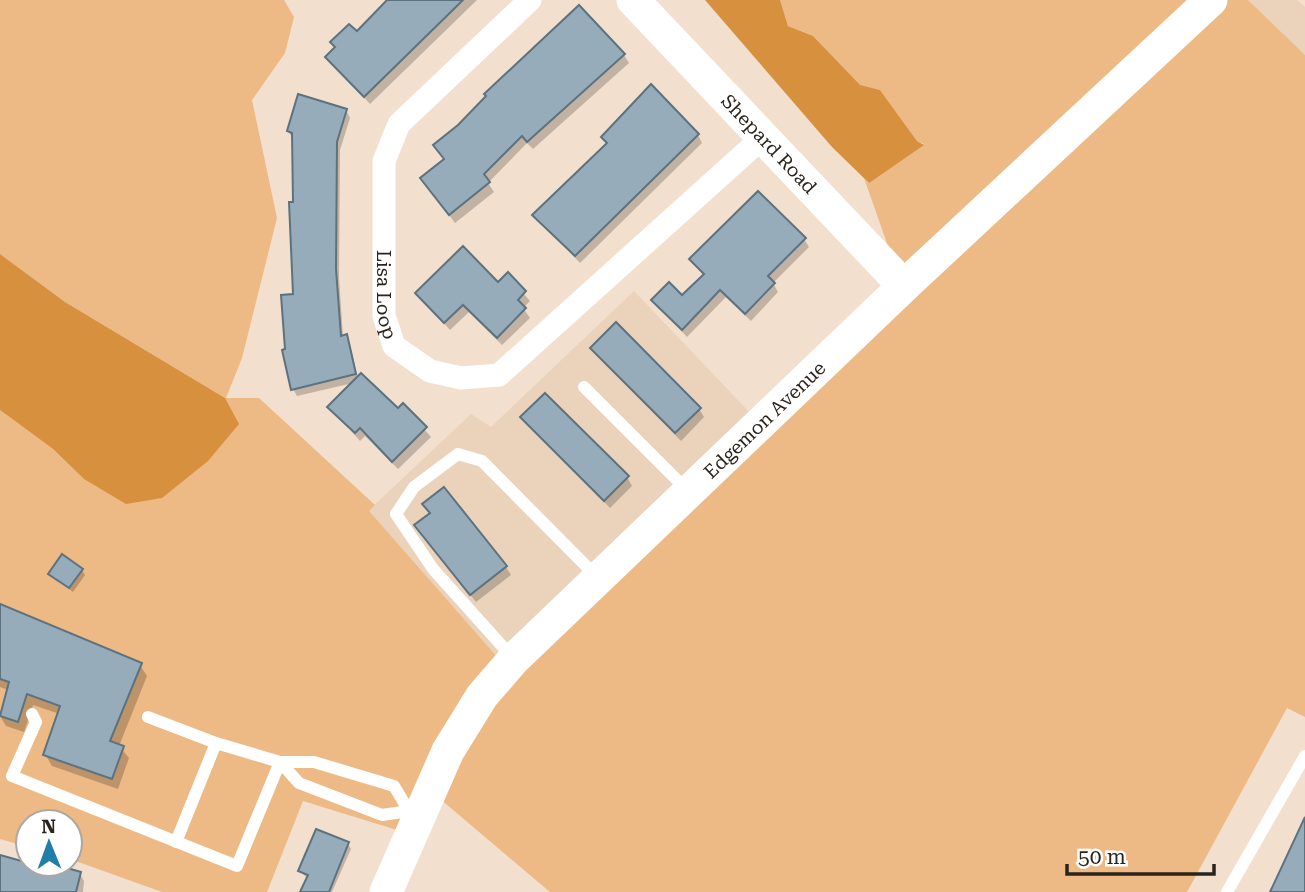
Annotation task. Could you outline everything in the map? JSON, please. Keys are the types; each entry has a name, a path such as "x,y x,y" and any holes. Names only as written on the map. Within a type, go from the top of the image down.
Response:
{"street":[{"name":"Lisa Loop","path":"530,0 398,124 384,161 384,316 394,346 430,371 461,378 499,375 762,138"},
{"name":"Shepard Road","path":"633,0 904,286"},
{"name":"Edgemon Avenue","path":"386,892 414,813 448,751 482,696 514,659 904,286 1211,0"}],"lane":[{"path":"584,387 688,491"},
{"path":"514,659 433,569 396,514 414,487 458,454 482,461 598,578"},
{"path":"32,714 36,722 12,776 237,866 280,762"},
{"path":"148,717 216,743 280,762 314,762 394,786 414,813"},
{"path":"176,842 216,743"},
{"path":"1227,892 1305,756"},
{"path":"280,762 299,783 382,815 414,813"}],"shaded area":[{"path":"0,0 284,0 294,17 285,53 252,100 277,218 242,358 226,398 259,398 375,505 369,511 499,659 397,830 303,801 267,892 162,892 84,864 84,808 14,808 14,843 0,839 0,410 53,449 84,479 225,398 65,302 0,254"},
{"path":"705,0 780,0 788,26 813,36 860,85 880,90 917,141 924,145 869,183 832,147"},
{"path":"780,0 1196,0 904,271 889,249 864,178 868,183 924,144 917,141 880,90 860,86 813,36 788,26"},
{"path":"1227,0 1248,0 1305,55 1305,717 1287,708 1187,892 550,892 439,798 490,703 911,294"},
{"path":"1248,0 1297,0 1305,7 1305,55"},
{"path":"0,254 65,302 225,398 239,424 208,461 162,498 126,504 84,479 53,449 0,410"},
{"path":"634,291 752,415 499,659 368,511 471,414 491,427"}],"building":[{"path":"387,0 463,0 364,97 325,57 335,47 330,42 349,24 357,31"},
{"path":"579,5 625,54 527,142 522,136 484,174 490,182 449,215 420,178 444,159 433,145 458,125 486,96 484,94"},
{"path":"651,84 699,134 575,256 532,215 607,143 601,137"},
{"path":"298,94 347,109 337,142 336,269 341,336 347,334 356,374 291,390 282,350 285,349 281,295 293,294 289,202 293,202 292,133 287,131"},
{"path":"758,191 806,238 768,276 775,283 745,314 720,290 682,330 651,300 669,282 682,295 704,274 689,259"},
{"path":"463,246 498,282 508,272 526,291 518,300 526,308 497,338 463,305 444,323 415,293"},
{"path":"616,322 701,408 675,433 590,348"},
{"path":"361,373 398,408 403,403 427,427 392,462 360,428 355,433 327,407"},
{"path":"545,393 629,476 604,501 520,417"},
{"path":"444,487 507,566 470,595 414,525 430,513 422,504"},
{"path":"62,554 83,569 69,588 48,574"},
{"path":"0,604 142,663 110,741 124,746 112,779 43,755 60,706 27,694 18,722 0,716 9,682 0,679"},
{"path":"1305,817 1305,892 1270,892"},
{"path":"316,829 349,842 329,892 300,892 308,875 298,871"},
{"path":"0,855 14,859 14,878 80,878 76,892 0,892"}]}
